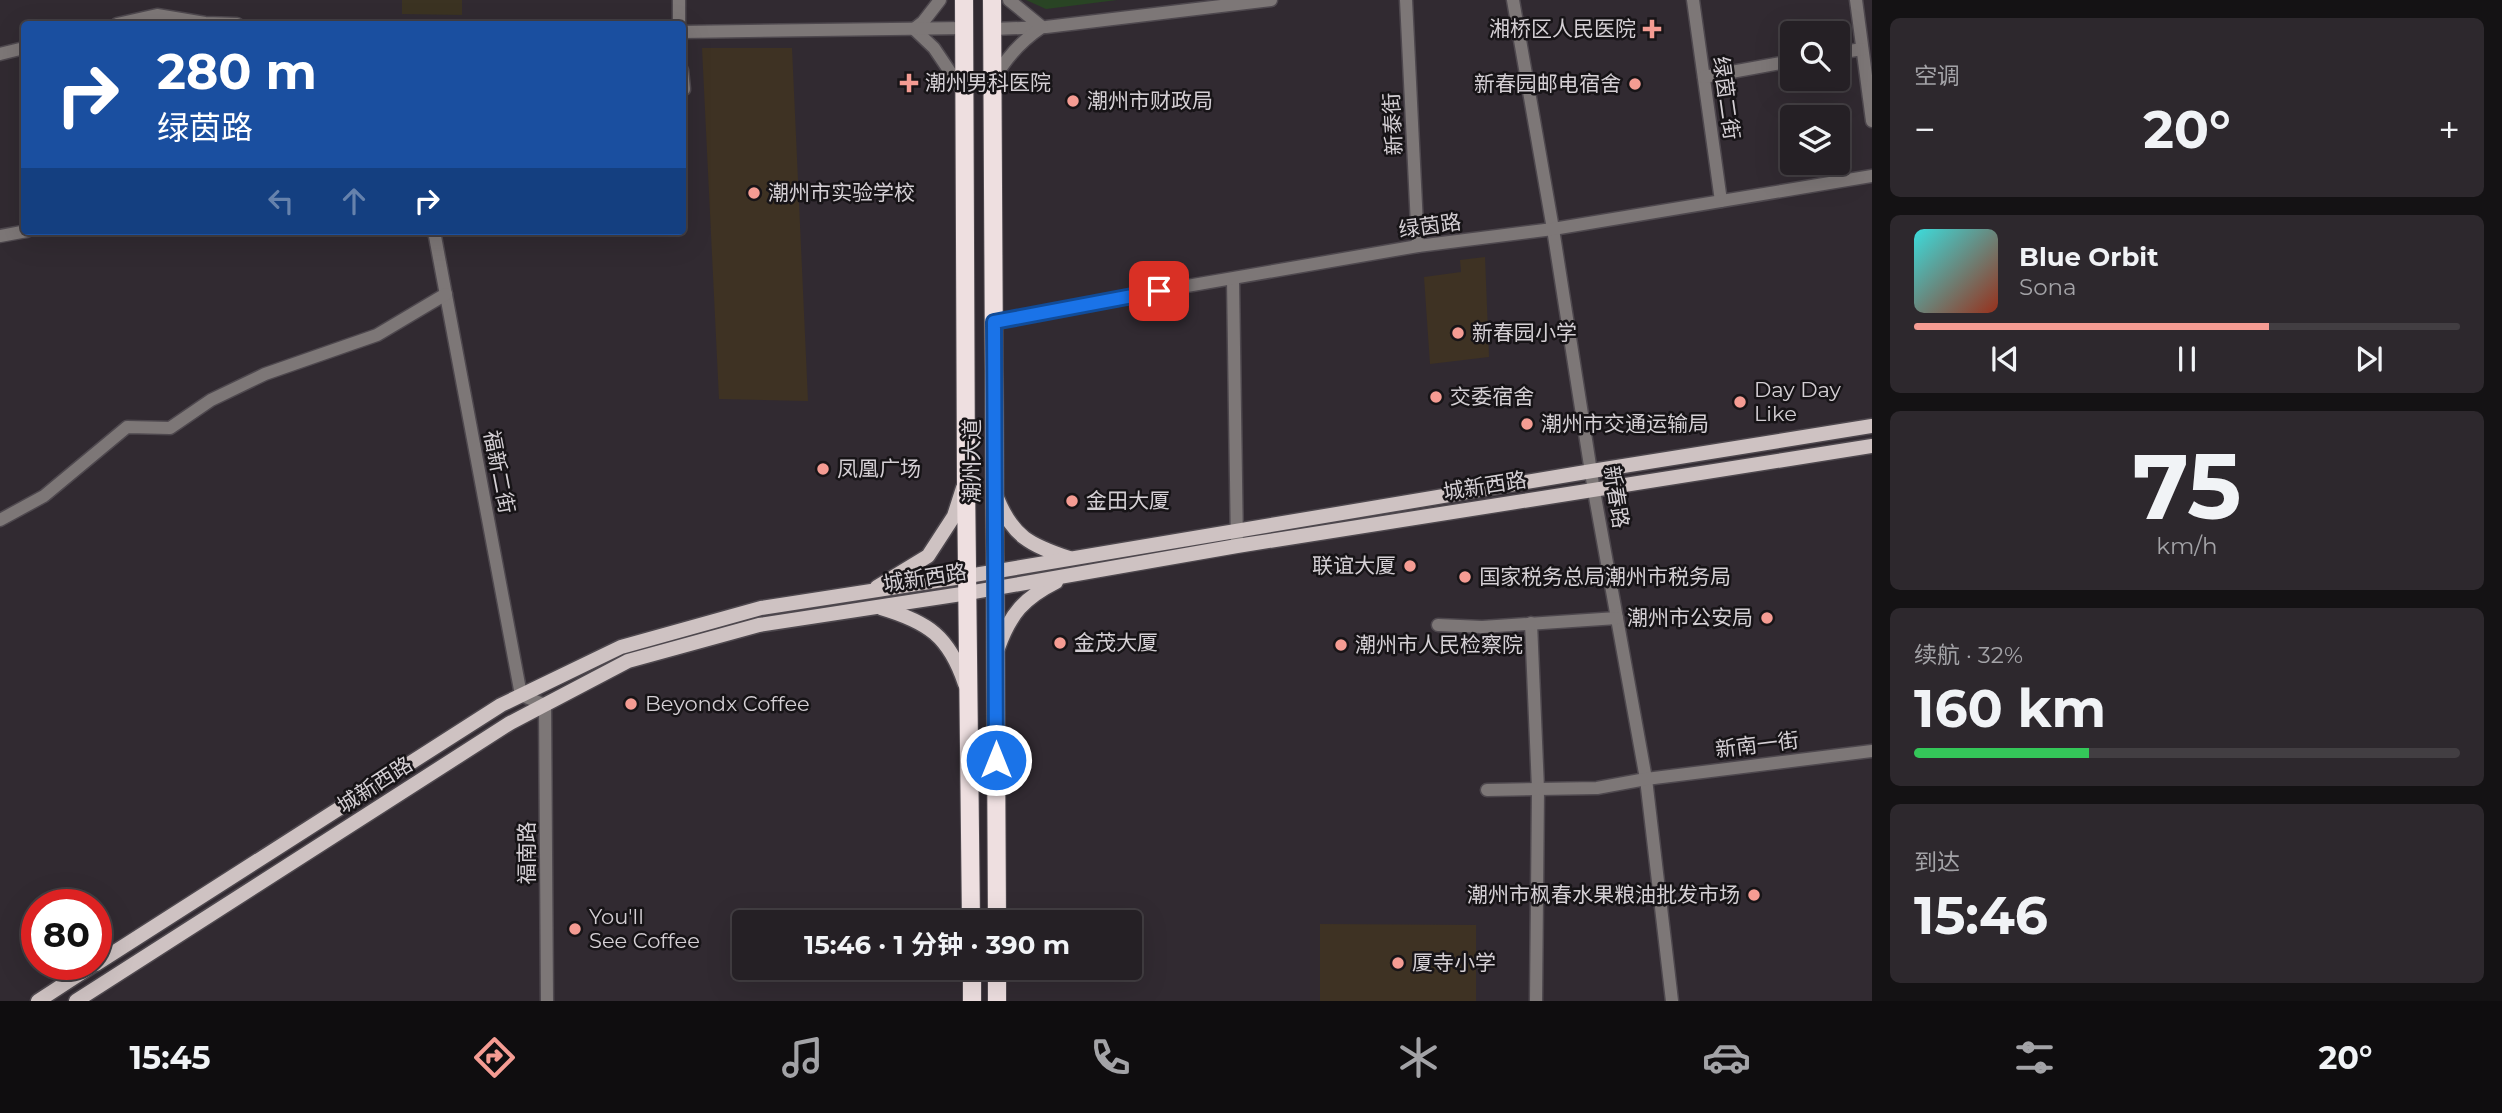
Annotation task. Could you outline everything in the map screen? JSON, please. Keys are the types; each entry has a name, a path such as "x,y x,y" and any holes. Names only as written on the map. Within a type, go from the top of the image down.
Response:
{"highway":[{"name":"潮州大道","path":"964,0 971,910"},
{"name":"潮州大道","path":"992,0 999,29 993,82 997,910"},
{"path":"972,980 972,1001"},
{"path":"997,980 997,1001"}],"main road":[{"name":"城新西路","path":"76,1001 97,994 510,723 628,662 759,625 876,607 995,580 1070,558 1872,426"},
{"name":"城新西路","path":"995,580 1069,575 1237,545 1872,446"},
{"path":"870,591 928,555 954,516 966,480"},
{"path":"995,493 1006,519 1021,536 1042,549 1070,558"},
{"path":"996,652 1006,626 1020,606 1038,591 1069,575"},
{"name":"城新西路","path":"112,954 489,712 621,648 761,608 870,591 968,585"},
{"path":"876,607 905,615 930,629 949,647 969,695"},
{"name":"城新西路","path":"38,1001 71,980"}],"street":[{"path":"157,15 159,0"},
{"path":"679,0 679,21"},
{"path":"914,29 940,0"},
{"path":"1009,0 1042,27"},
{"path":"999,29 1042,27 1271,0"},
{"name":"新泰街","path":"1406,0 1418,246"},
{"name":"新春路","path":"1513,0 1553,229 1594,491 1647,779 1672,1001"},
{"name":"绿茵二街","path":"1693,0 1721,201"},
{"path":"1856,0 1872,121"},
{"path":"130,21 157,15 193,21"},
{"path":"993,82 1011,54 1027,37 1042,27"},
{"path":"914,29 934,48 965,95"},
{"path":"686,32 965,29"},
{"path":"0,54 21,49"},
{"path":"1850,51 1861,49"},
{"path":"1704,78 1780,63"},
{"name":"绿茵路","path":"994,322 1418,246 1553,229 1872,176"},
{"path":"0,236 21,232"},
{"name":"福新二街","path":"435,235 522,695"},
{"path":"1233,279 1237,545"},
{"path":"0,520 44,496 127,427 170,428 211,400 265,374 377,335 446,294"},
{"path":"1438,625 1482,627 1617,618"},
{"path":"1531,623 1538,789 1536,1001"},
{"path":"522,695 545,705"},
{"name":"福南路","path":"545,705 548,1001"},
{"name":"新南一街","path":"1487,790 1597,788 1647,779 1872,751"}],"shaded area":[{"path":"402,0 462,0 462,15 402,14"},
{"name":"潮州市实验学校","path":"702,48 792,48 808,401 719,399"},
{"name":"新春园小学","path":"1485,257 1489,357 1430,364 1424,277 1461,272 1460,260"},
{"name":"厦寺小学","path":"1320,924 1476,925 1476,1001 1320,1001"}],"green space":[{"path":"1026,0 1117,0 1046,9"}],"place":[{"name":"湘桥区人民医院","path":"1652,29"},
{"name":"潮州男科医院","path":"909,83"},
{"name":"新春园邮电宿舍","path":"1635,84"},
{"name":"潮州市财政局","path":"1073,101"},
{"name":"潮州市实验学校","path":"754,193"},
{"name":"新春园小学","path":"1458,333"},
{"name":"交委宿舍","path":"1436,397"},
{"name":"Day Day Like","path":"1740,402"},
{"name":"潮州市交通运输局","path":"1527,424"},
{"name":"凤凰广场","path":"823,469"},
{"name":"金田大厦","path":"1072,501"},
{"name":"联谊大厦","path":"1410,566"},
{"name":"国家税务总局潮州市税务局","path":"1465,577"},
{"name":"潮州市公安局","path":"1767,618"},
{"name":"金茂大厦","path":"1060,643"},
{"name":"潮州市人民检察院","path":"1341,645"},
{"name":"Beyondx Coffee","path":"631,704"},
{"name":"潮州市枫春水果粮油批发市场","path":"1754,895"},
{"name":"You'll See Coffee","path":"575,929"},
{"name":"厦寺小学","path":"1398,963"}],"route":[{"path":"996,760 994,322 1159,291"}]}
